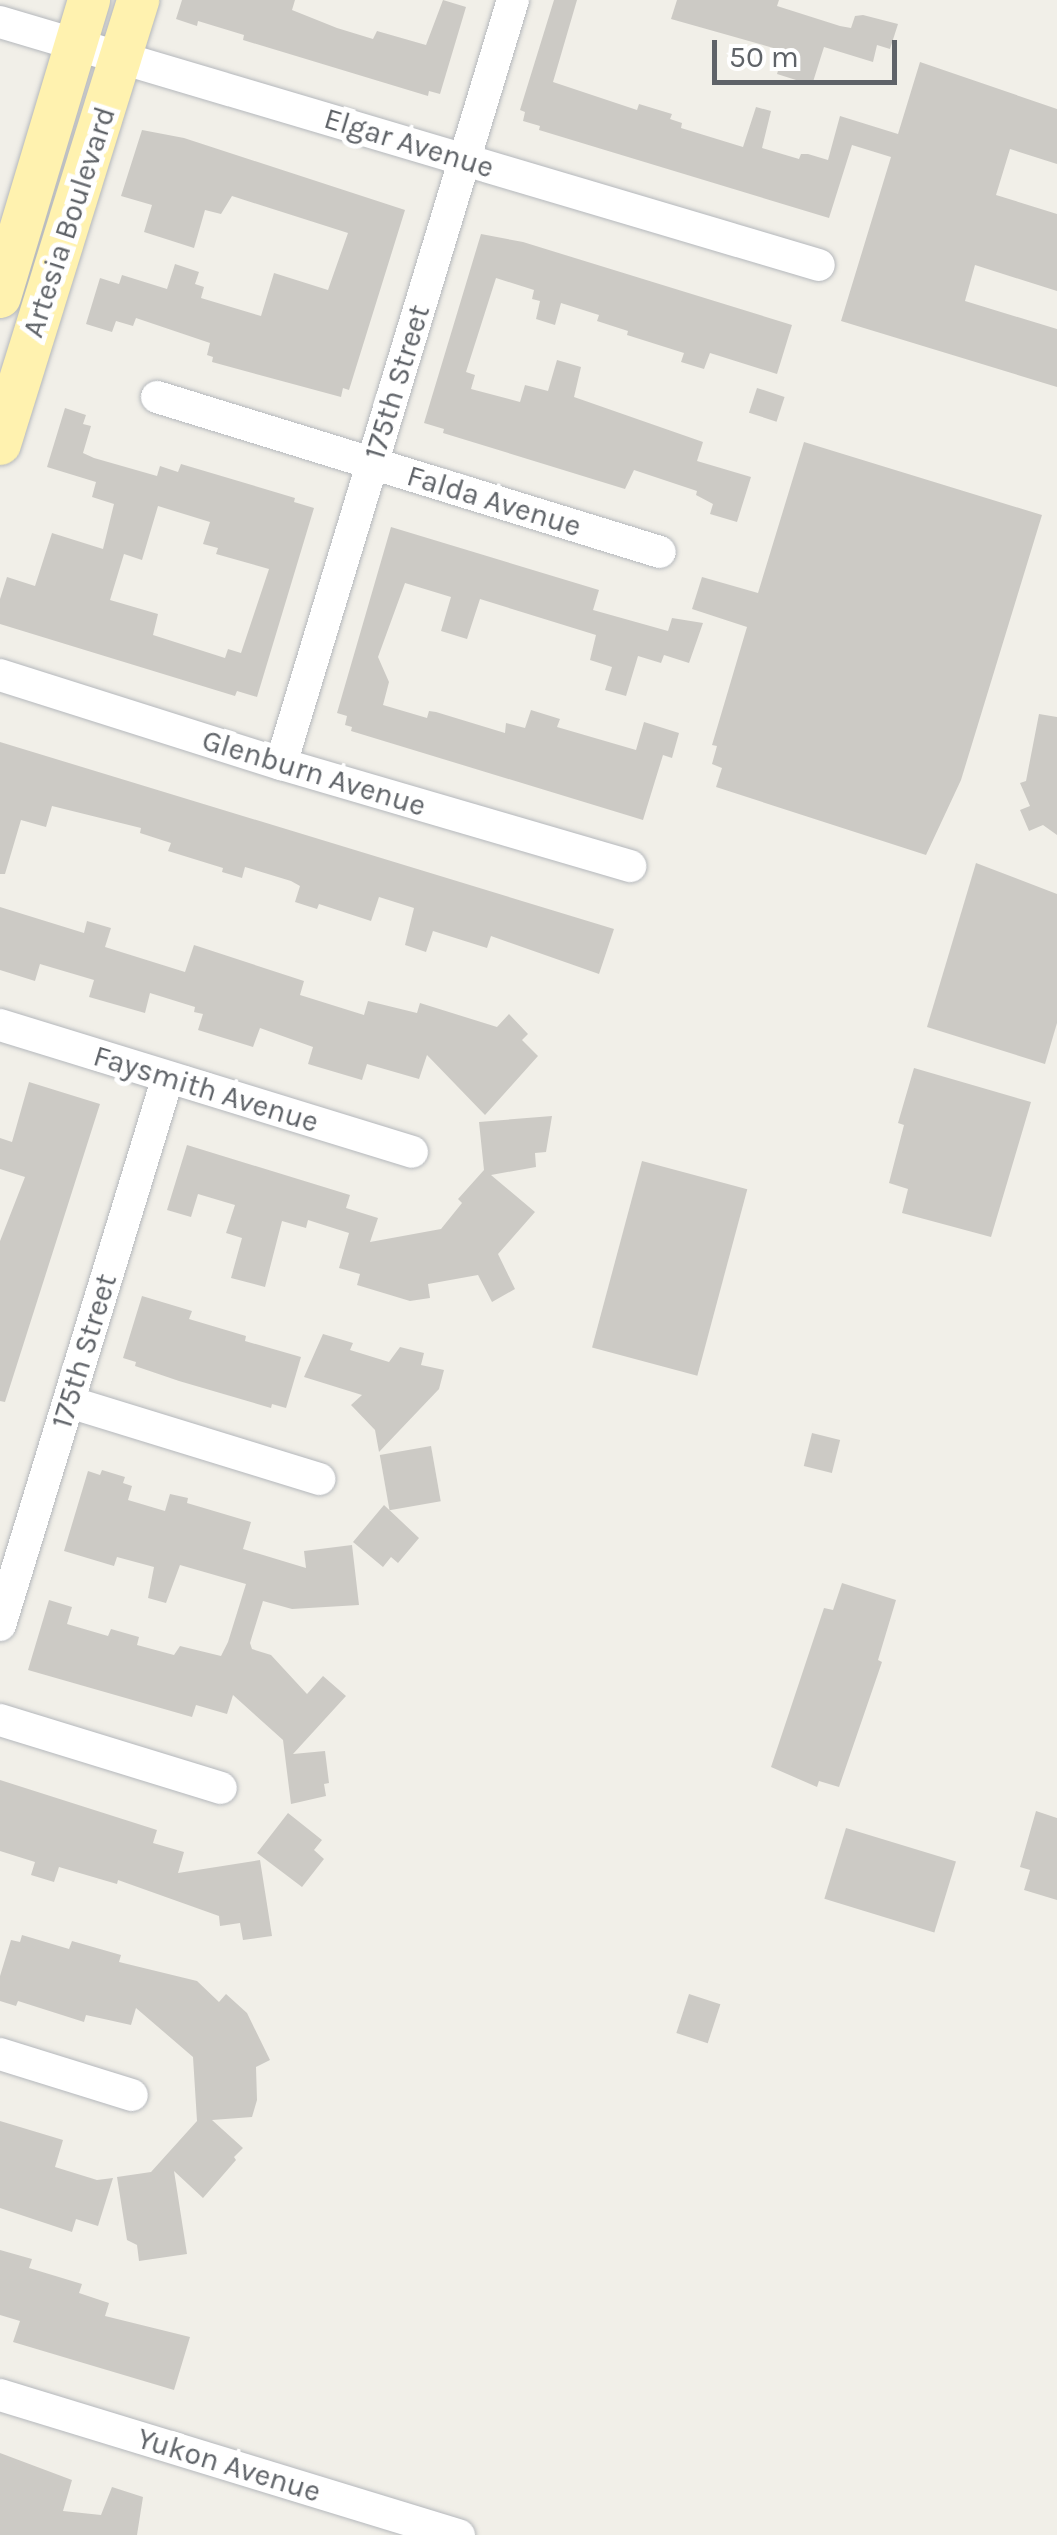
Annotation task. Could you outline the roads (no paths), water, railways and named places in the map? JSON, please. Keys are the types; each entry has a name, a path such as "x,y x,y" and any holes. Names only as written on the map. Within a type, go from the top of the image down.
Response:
{"main road":[{"name":"Artesia Boulevard","path":"0,297 89,0"},
{"name":"Artesia Boulevard","path":"0,444 138,0"}],"street":[{"name":"175th Street","path":"281,764 513,0"},
{"name":"Elgar Avenue","path":"0,22 819,265"},
{"name":"Falda Avenue","path":"157,398 660,552"},
{"name":"Glenburn Avenue","path":"0,674 281,764 630,866"},
{"name":"Faysmith Avenue","path":"0,1026 412,1152"},
{"name":"175th Street","path":"0,1625 168,1077"},
{"path":"69,1402 320,1479"},
{"path":"0,1720 220,1788"},
{"path":"0,2054 132,2095"},
{"name":"Yukon Avenue","path":"0,2396 459,2535"}]}
